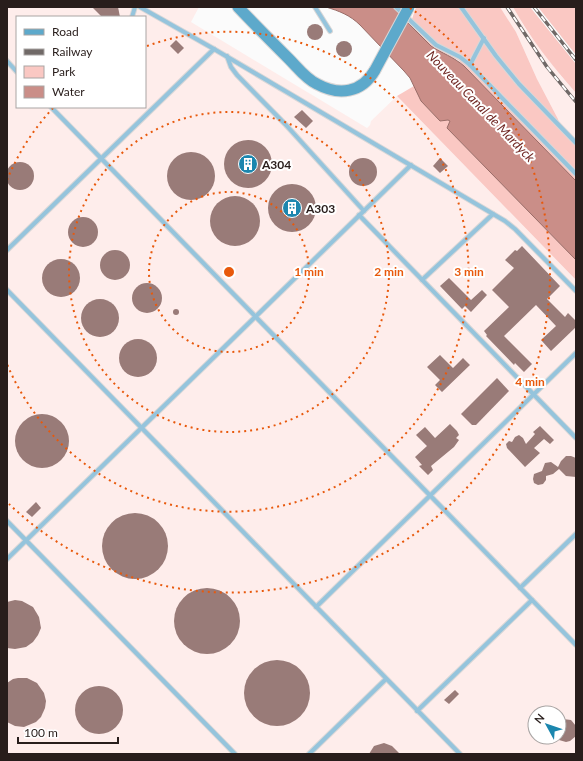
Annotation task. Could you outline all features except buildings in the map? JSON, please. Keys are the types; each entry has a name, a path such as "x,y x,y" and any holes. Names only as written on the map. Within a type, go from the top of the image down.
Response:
{"main road":[{"path":"238,7 307,77 316,84 325,88 342,91 357,88 365,83 375,70 409,7"},
{"path":"247,7 325,88"}],"lane":[{"path":"140,7 227,56 493,214 515,229 576,291"},
{"path":"315,7 330,31"},
{"path":"396,7 436,45 460,56 470,64 576,174"},
{"path":"461,7 501,62 526,92 576,143"},
{"path":"470,64 484,38"},
{"path":"7,250 214,49"},
{"path":"227,56 231,67 237,75 286,125 364,211"},
{"path":"7,61 16,71"},
{"path":"52,108 576,645"},
{"path":"7,559 411,165"},
{"path":"422,280 493,214"},
{"path":"359,215 576,438"},
{"path":"7,290 460,754"},
{"path":"316,607 576,353"},
{"path":"7,521 235,754"},
{"path":"520,588 576,534"},
{"path":"417,711 532,600"},
{"path":"309,754 386,679"}],"shaded area":[{"path":"7,7 199,7 191,22 367,128 371,121 397,96 576,280 576,754 7,754"},
{"path":"500,7 513,7 526,30 576,93 576,145 561,130 558,119 537,79 516,32"}],"green space":[{"path":"416,7 500,7 516,32 537,79 558,119 561,130 576,145 576,181 458,60 434,49 410,25"},
{"path":"513,7 530,7 576,64 576,93 542,52"},
{"path":"538,7 573,7 576,9 576,55"},
{"path":"414,86 421,101 440,121 450,121 447,128 576,260 576,280 397,96"}],"water":[{"name":"Nouveau Canal de Mardyck","path":"326,7 392,7 431,46 464,66 576,181 576,260 447,128 450,121 440,121 421,101 410,78 360,25 344,14"}],"railway":[{"path":"507,7 547,67 576,102"},
{"path":"534,7 576,60"}],"place":[{"name":"A304","path":"248,164"},
{"name":"A303","path":"292,208"}]}
